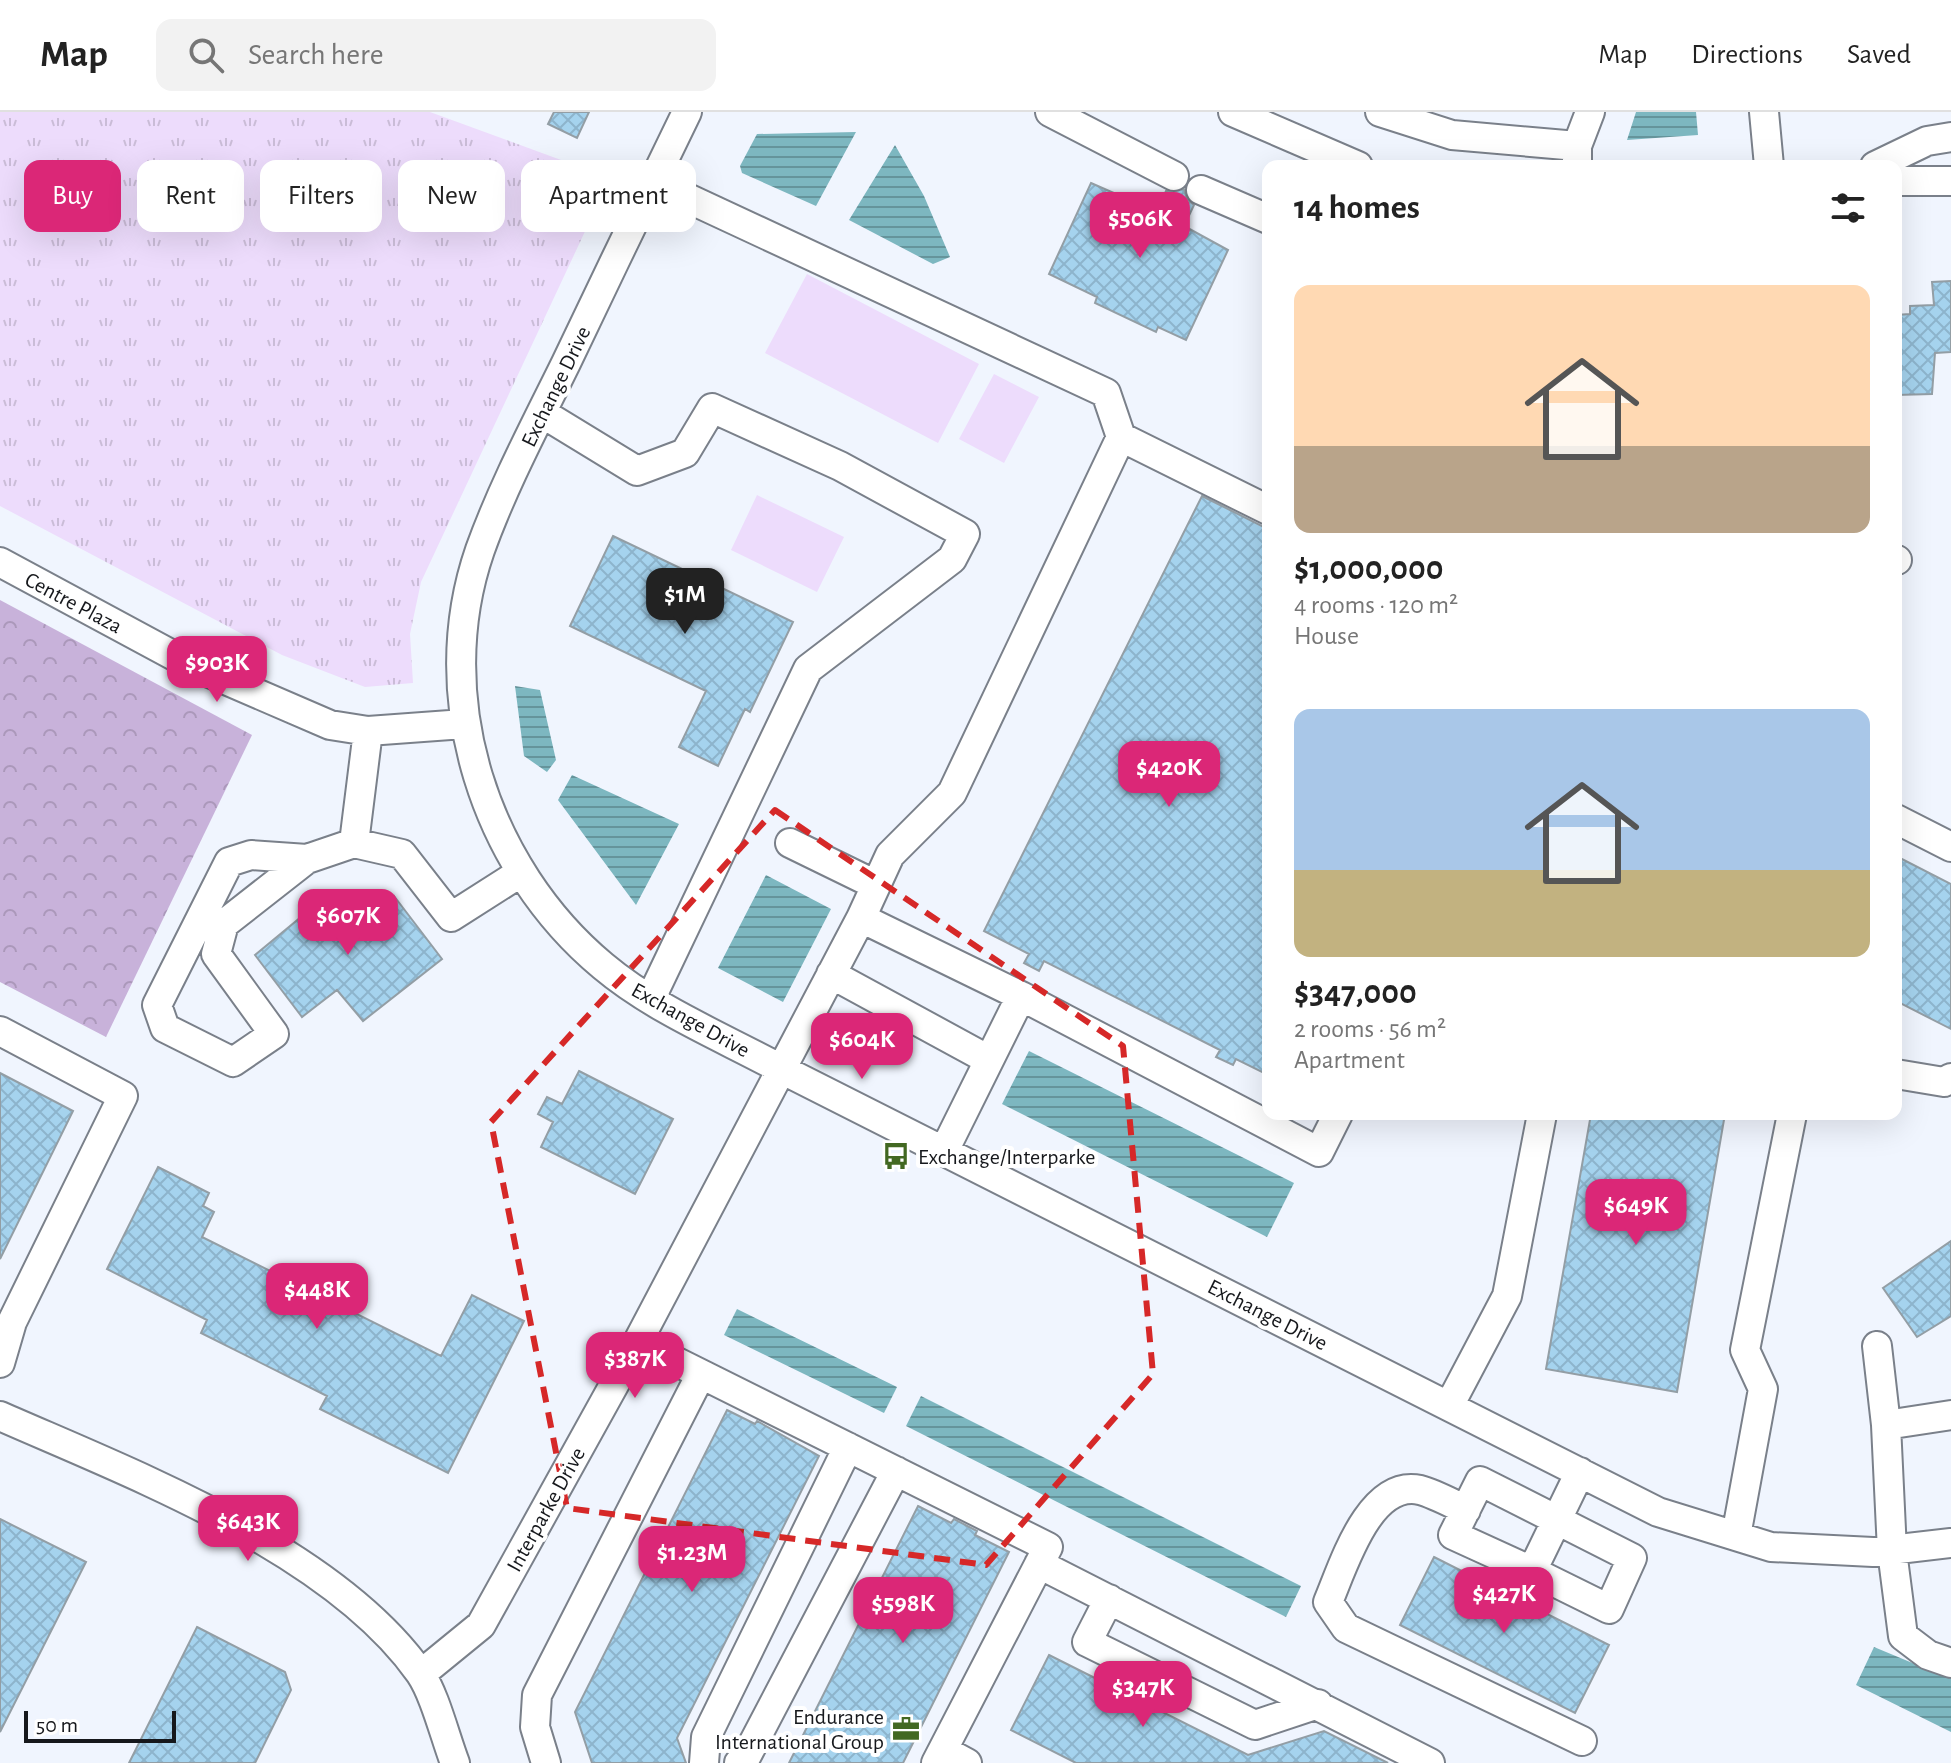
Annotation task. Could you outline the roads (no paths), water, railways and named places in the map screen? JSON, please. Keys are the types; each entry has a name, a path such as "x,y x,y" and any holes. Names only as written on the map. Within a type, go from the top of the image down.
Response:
{"street":[{"name":"Exchange Drive","path":"664,160 687,112"},
{"path":"1050,112 1174,176"},
{"path":"1233,112 1344,160"},
{"path":"1380,112 1452,135 1532,145 1577,156 1590,112"},
{"path":"1764,112 1768,160"},
{"path":"1887,160 1927,141 1951,137"},
{"path":"1902,182 1931,184 1951,181"},
{"path":"1201,190 1262,216"},
{"path":"696,202 1106,393 1121,437 1262,507"},
{"name":"Exchange Drive","path":"629,232 508,482 476,566 466,609 462,665 464,724 499,834 520,873 559,924 604,967 651,998 781,1069 1658,1512 1771,1547 1892,1551 1951,1543"},
{"path":"542,413 637,471 685,453 712,408 840,466 965,534 952,559 808,669 651,998"},
{"name":"Interparke Drive","path":"421,1674 481,1625 635,1347 861,918 890,855 952,793 1121,437"},
{"name":"Centre Plaza","path":"0,562 191,665 330,725 368,731 464,724"},
{"path":"354,843 368,731"},
{"path":"1902,822 1951,847"},
{"path":"307,859 251,855 229,862 157,1005 165,1028 233,1062 274,1034 216,954 224,924 307,859 354,843 402,854 451,917 520,873"},
{"path":"790,843 876,885"},
{"path":"861,918 1021,996 1319,1152 1335,1120"},
{"path":"831,974 989,1060"},
{"path":"944,1151 1021,996"},
{"path":"0,1031 123,1096 12,1322 0,1363"},
{"path":"1902,1075 1944,1082 1951,1078"},
{"path":"1449,1406 1507,1296 1541,1120"},
{"path":"1736,1536 1763,1389 1745,1350 1791,1120"},
{"path":"1877,1346 1886,1425 1892,1551 1903,1636 1928,1655 1951,1663"},
{"path":"635,1347 701,1374 1048,1547 949,1759"},
{"path":"546,1763 535,1727 537,1695 701,1374"},
{"path":"1886,1425 1951,1415"},
{"path":"0,1416 167,1490 297,1561 367,1615 421,1674 455,1763"},
{"path":"704,1763 706,1737 848,1447"},
{"path":"739,1763 746,1757 896,1471"},
{"path":"1532,1571 1580,1472"},
{"path":"1480,1481 1632,1558 1609,1609 1453,1535 1466,1510 1480,1481"},
{"path":"1466,1510 1417,1489 1387,1495 1363,1522 1328,1602 1346,1628 1582,1741"},
{"path":"1039,1564 1430,1763"},
{"path":"1109,1599 1087,1642 1255,1725 1318,1704"}],"water":[{"path":"1636,112 1696,112 1698,135 1627,140"},
{"path":"856,132 816,206 742,173 740,166 757,134"},
{"path":"895,145 924,196 950,257 933,264 849,220"},
{"path":"515,686 540,690 556,760 547,772 524,756"},
{"path":"572,775 679,824 636,905 558,800"},
{"path":"766,875 831,909 783,1002 718,968"},
{"path":"1029,1051 1294,1183 1267,1237 1002,1104"},
{"path":"737,1309 897,1387 884,1413 724,1335"},
{"path":"921,1396 1301,1586 1286,1617 906,1426"},
{"path":"1874,1647 1951,1679 1951,1732 1856,1685"}],"place":[{"name":"Exchange/Interparke","path":"896,1156"},
{"name":"Endurance International Group","path":"906,1729"}]}
